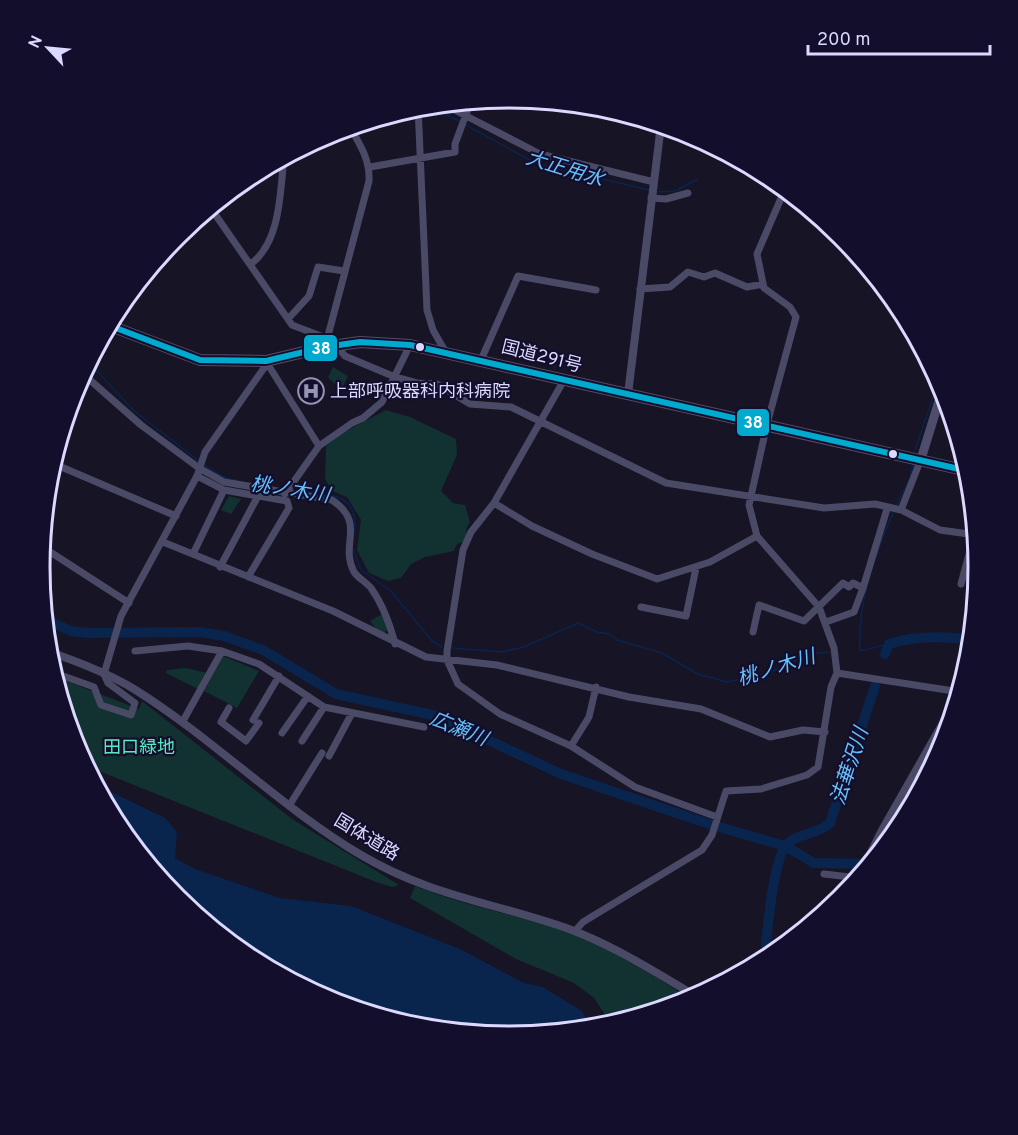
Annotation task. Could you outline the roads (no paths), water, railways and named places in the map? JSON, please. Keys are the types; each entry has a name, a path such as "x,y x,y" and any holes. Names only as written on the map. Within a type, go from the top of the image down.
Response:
{"highway":[{"name":"国道291号","path":"117,328 201,360 266,361 329,344 360,342 410,345 446,351 564,380 958,468"}],"main road":[{"path":"921,459 938,404"}],"street":[{"path":"370,167 455,152 467,110"},
{"path":"453,112 463,119 540,154 654,183"},
{"path":"418,117 427,310 439,343 446,351"},
{"path":"628,394 660,133"},
{"path":"329,344 344,271 369,181 370,167 354,135"},
{"path":"251,264 260,257 275,224 282,168"},
{"path":"651,198 666,199 688,193"},
{"path":"575,932 583,922 697,855 713,831 726,791 761,789 816,770 825,732 831,687 837,674 834,648 819,607 757,536 749,505 795,317 790,307 764,288 756,254 781,197"},
{"path":"215,214 292,325 329,344 345,356 395,377 417,383 437,384 470,404 511,407 666,483 824,508 874,504 887,509 901,510 940,530 968,533"},
{"path":"288,319 309,296 318,267 344,271"},
{"path":"640,289 670,287 688,272 704,277 715,273 747,287 764,284"},
{"path":"481,360 519,276 596,290"},
{"path":"285,494 319,446 363,418 382,402 410,345"},
{"path":"266,361 283,393 319,446"},
{"path":"63,676 94,687 101,705 131,715 135,703 108,683 104,674 121,616 163,542 198,472 205,452 264,368 266,361"},
{"path":"90,380 141,426 224,490 287,501 288,508 248,577"},
{"path":"564,380 494,503 471,532 462,550 452,607 447,660 458,684 500,714 571,746 635,788 717,818"},
{"path":"901,510 921,459"},
{"path":"61,467 176,516"},
{"path":"198,472 224,482 285,494 332,500 346,510 351,525 350,556 354,573 369,586 381,604 395,644"},
{"path":"193,554 224,490"},
{"path":"220,567 258,496"},
{"path":"494,503 532,526 592,554 657,579 696,568 757,536"},
{"path":"826,622 854,612 887,509"},
{"path":"163,542 333,611 395,644 426,657 497,665 630,697 701,709 770,737 803,730 825,732"},
{"path":"50,552 129,603"},
{"path":"961,584 968,559"},
{"path":"641,607 686,616 696,568"},
{"path":"753,632 759,605 804,621 843,583 849,587 853,583 862,588"},
{"path":"135,651 188,646 222,651 260,664 324,707 424,727"},
{"path":"183,721 222,651"},
{"name":"国体道路","path":"58,655 132,688 183,721 289,806 360,855 435,891 575,932 617,950 687,991"},
{"path":"837,674 952,691"},
{"path":"229,708 221,722 246,741 279,676"},
{"path":"571,746 589,717 596,687"},
{"path":"282,733 308,696"},
{"path":"302,741 324,707"},
{"path":"289,806 326,755 352,713"},
{"path":"871,850 939,730"},
{"path":"824,874 848,877"}],"water":[{"path":"107,790 165,818 177,832 175,858 195,869 280,898 351,906 460,949 524,983 543,987 582,1011 587,1020 539,1026 479,1026 449,1023 361,1003 306,980 254,950 229,932 184,892 144,847"}],"waterway":[{"name":"大正用水","path":"442,113 461,122"},
{"name":"大正用水","path":"466,125 535,163 649,190"},
{"name":"大正用水","path":"656,192 675,191 698,179"},
{"name":"桃ノ木川","path":"94,370 133,410 200,462"},
{"name":"法華沢川","path":"915,450 934,393"},
{"name":"法華沢川","path":"896,507 910,478 913,464"},
{"name":"桃ノ木川","path":"203,465 225,478 239,481"},
{"name":"桃ノ木川","path":"303,492 326,494 344,500 354,514 353,538"},
{"name":"法華沢川","path":"889,644 860,651 864,597 880,544 894,511"},
{"name":"桃ノ木川","path":"353,549 361,570 391,591 432,641 442,647"},
{"name":"広瀬川","path":"53,623 71,631 88,633 199,632 224,636 263,650 336,694 437,716 561,774 709,824 785,846 814,863 859,864"},
{"name":"桃ノ木川","path":"452,648 502,652 524,647 578,623 597,632 610,634 617,640 662,653 698,674 727,682 767,674 809,654 830,652"},
{"name":"桃ノ木川","path":"885,654 889,644 909,639 941,637 963,639"},
{"name":"法華沢川","path":"766,949 774,880 783,851 788,843 798,837 830,823 875,686"}],"place":[{"name":"上部呼吸器科内科病院","path":"311,391"}],"park label":[{"name":"田口緑地","path":"139,747"}]}
